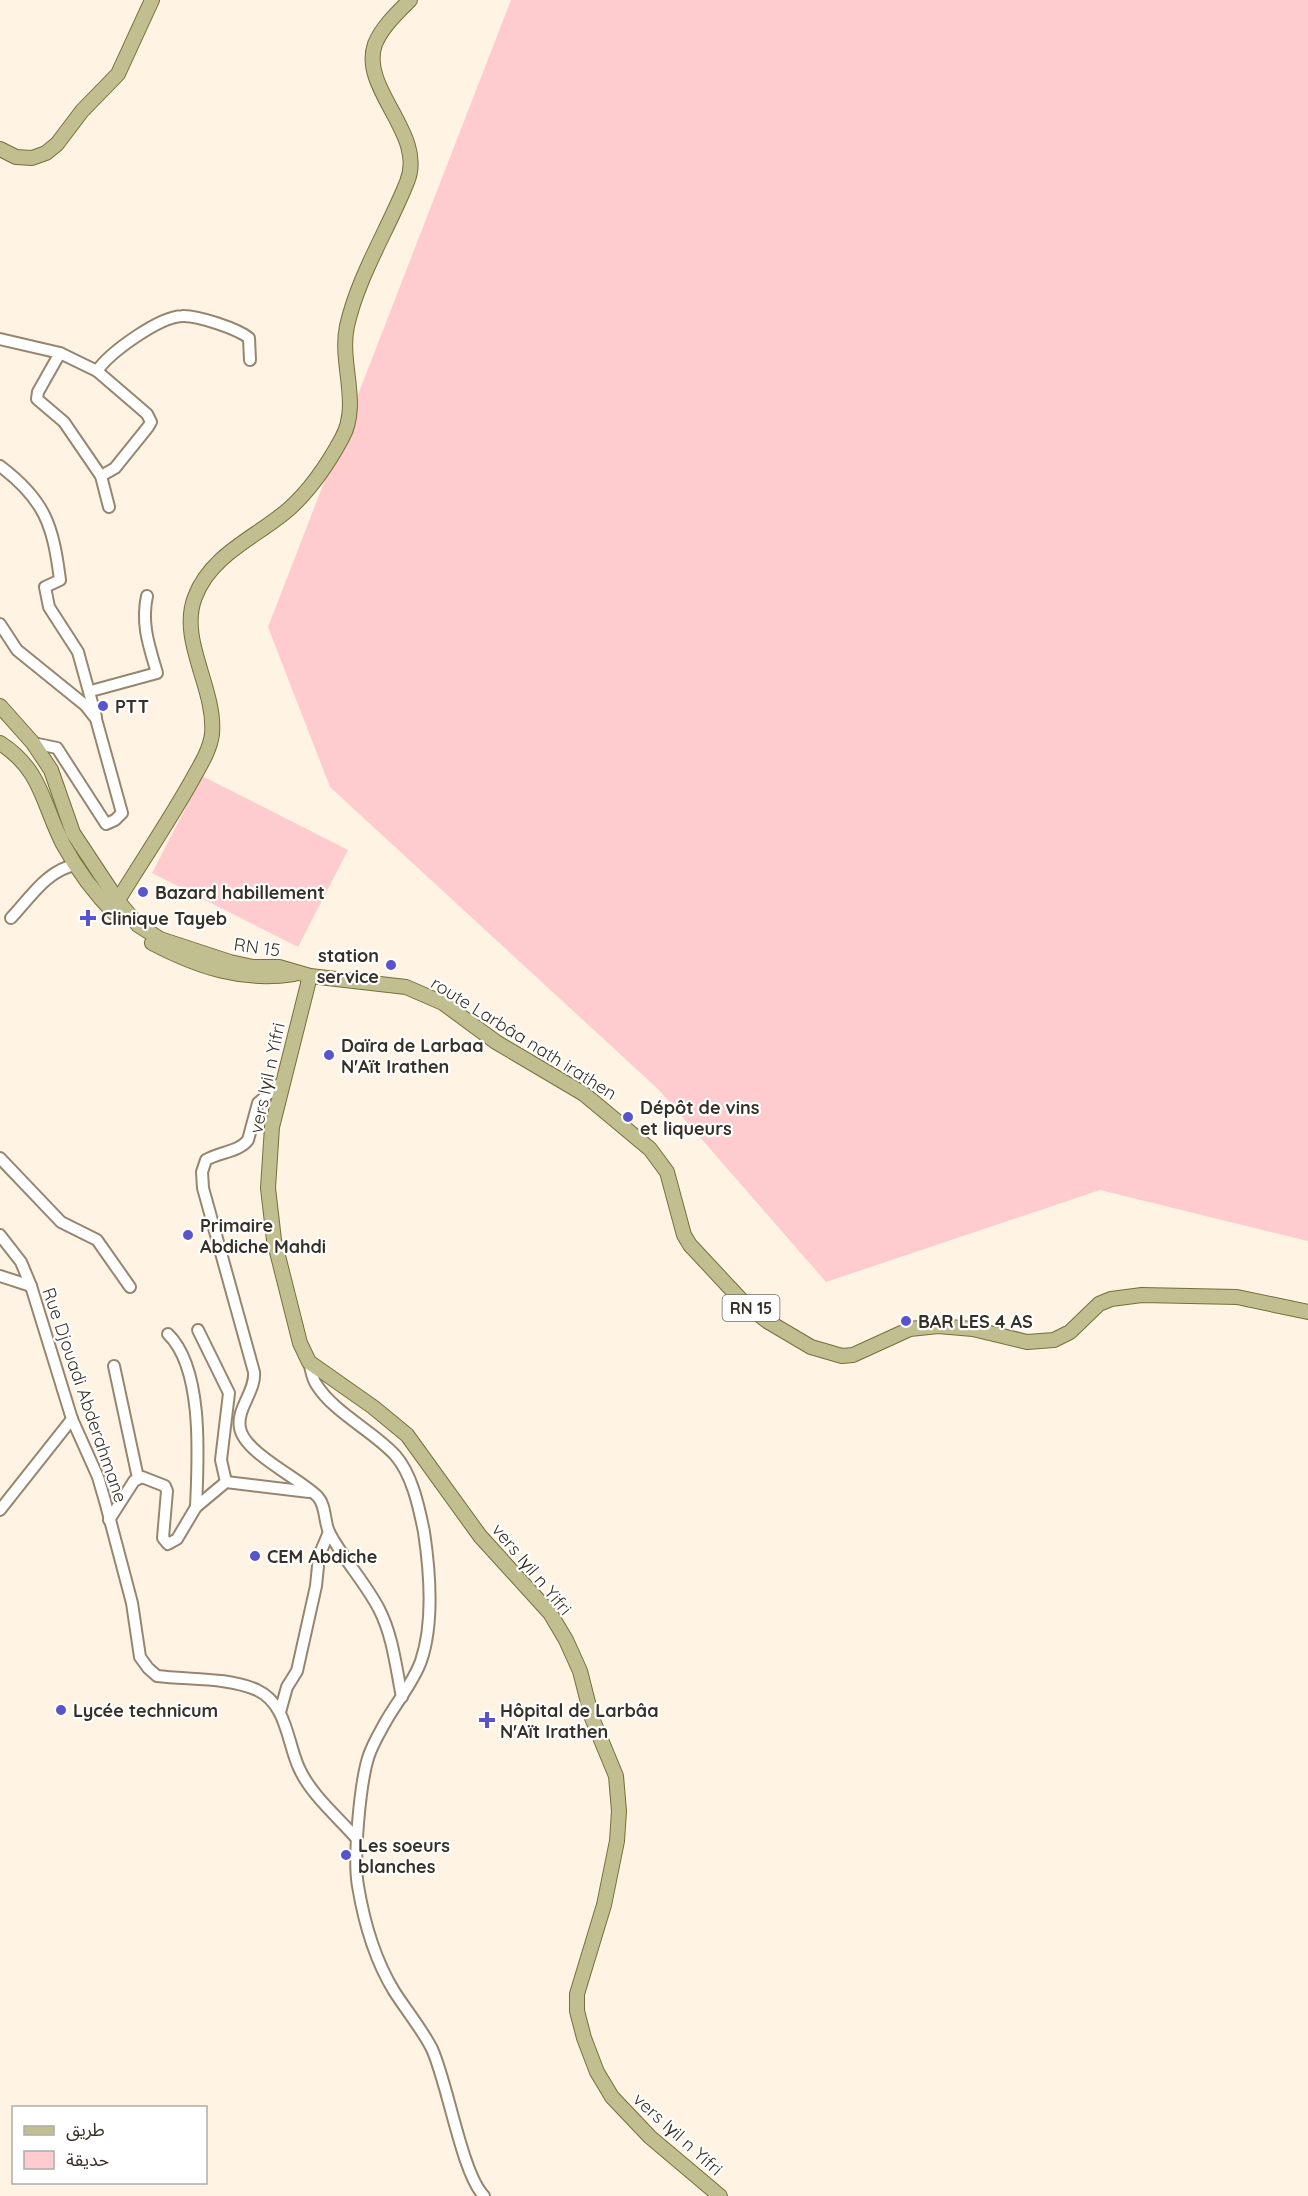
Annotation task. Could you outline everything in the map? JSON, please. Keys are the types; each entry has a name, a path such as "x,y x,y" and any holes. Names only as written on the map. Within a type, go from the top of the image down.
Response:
{"main road":[{"path":"0,149 16,157 32,158 46,153 57,144 82,111 118,74 152,0"},
{"path":"115,906 161,834 212,736 205,680 191,633 196,593 210,571 226,555 270,525 309,487 347,427 349,400 344,351 347,326 374,251 407,182 411,164 406,139 376,75 372,55 385,27 410,0"},
{"name":"RN 15","path":"0,706 33,743 51,770 73,833 115,906"},
{"name":"RN 15","path":"0,743 12,751 33,773 58,833 76,865 115,906 138,925 160,939 240,965 279,967 305,975"},
{"name":"vers Iγil n Yifri","path":"305,975 272,1127 268,1188 274,1240 300,1343 309,1362 373,1407 407,1435 480,1536 550,1613 566,1640 579,1671 592,1718 616,1776 620,1811 617,1841 604,1905 577,1994 577,2011 584,2038 597,2072 612,2097 650,2138 720,2196"},
{"name":"route Larbâa nath irathen","path":"305,975 406,987 426,995 452,1010 496,1042 584,1094 611,1114 659,1160 667,1172 684,1235 690,1245 745,1304 785,1332 828,1354 854,1355 899,1332 938,1326 973,1329 1040,1343 1054,1340 1070,1332 1099,1304 1111,1299 1142,1295 1237,1298 1308,1312"}],"street":[{"path":"97,371 107,357 164,321 183,316 240,331 249,338 250,360"},
{"path":"0,339 60,353 97,371 147,414 150,422 115,468 101,476"},
{"path":"60,353 38,392 37,399 64,422 101,476 109,507"},
{"path":"0,466 24,484 41,504 56,546 60,580 45,586 49,607 78,652 91,691 96,719 122,813 115,820 106,824 57,748 33,743"},
{"path":"91,691 157,673 145,633 143,614 147,596"},
{"path":"0,624 17,650 85,705 96,719"},
{"path":"11,918 46,880 63,867 76,865"},
{"path":"282,1082 258,1103 248,1140 244,1145 206,1160 202,1172 203,1188 254,1372 255,1382 243,1409 240,1429 243,1437 259,1454 322,1503 329,1532 379,1608 392,1648 402,1698"},
{"path":"0,1158 61,1222 97,1240 130,1287"},
{"name":"Rue Djouadi Abderahmane","path":"0,1235 21,1262 31,1286 72,1419 98,1477 132,1603 137,1646 148,1668 157,1676 249,1688 270,1700 280,1712"},
{"path":"0,1276 31,1286"},
{"path":"198,1330 229,1393 221,1460 226,1482"},
{"path":"168,1334 178,1344 184,1358 197,1419 196,1507"},
{"path":"309,1362 316,1383 339,1407 371,1432 397,1457 412,1485 424,1532 428,1581 427,1637 421,1661 368,1756 357,1839 357,1884 370,1937 392,1989 431,2048 448,2092 478,2190 484,2196"},
{"path":"109,1520 138,1478 114,1366"},
{"path":"0,1510 72,1419"},
{"path":"138,1478 154,1480 165,1486 167,1491 163,1538 166,1543 177,1539 196,1507 226,1482 312,1493"},
{"path":"329,1532 320,1556 316,1587 297,1671 287,1687 280,1712 299,1769 309,1785 357,1839"}],"green space":[{"path":"511,0 1308,0 1308,1241 1100,1190 826,1282 658,1089 330,787 268,627"},
{"path":"202,776 348,850 298,947 152,873"}],"place":[{"name":"PTT","path":"103,706"},
{"name":"Bazard habillement","path":"143,892"},
{"name":"Clinique Tayeb","path":"88,918"},
{"name":"station service","path":"391,965"},
{"name":"Daïra de Larbaa N'Aït Irathen","path":"329,1055"},
{"name":"Dépôt de vins et liqueurs","path":"628,1117"},
{"name":"Primaire Abdiche Mahdi","path":"188,1235"},
{"name":"BAR LES 4 AS","path":"906,1321"},
{"name":"CEM Abdiche","path":"255,1556"},
{"name":"Lycée technicum","path":"61,1710"},
{"name":"Hôpital de Larbâa N'Aït Irathen","path":"487,1720"},
{"name":"Les soeurs blanches","path":"346,1855"}]}
